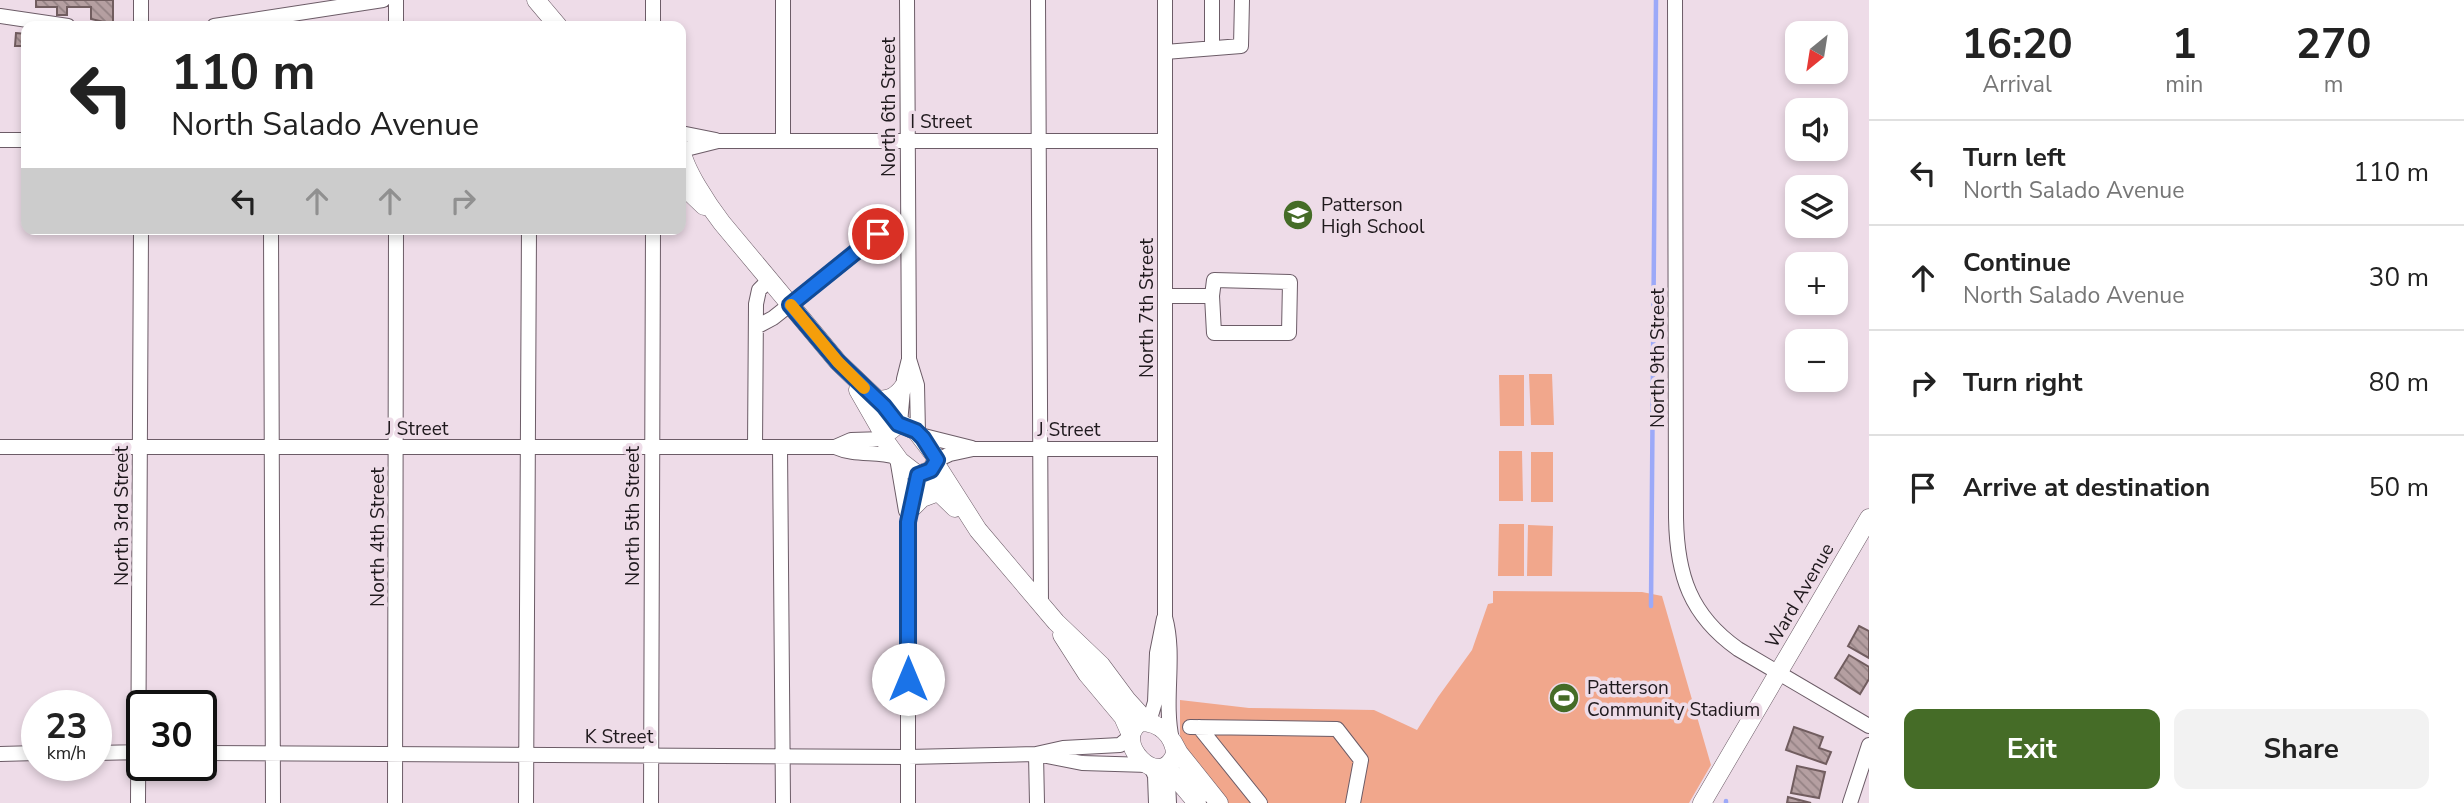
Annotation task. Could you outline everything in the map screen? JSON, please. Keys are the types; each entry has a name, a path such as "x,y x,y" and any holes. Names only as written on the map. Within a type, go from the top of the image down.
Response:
{"main road":[{"path":"536,0 554,21"},
{"path":"686,158 706,200 722,223 838,362 858,390 897,458 920,475 978,530 1056,622 1093,657 1135,710 1165,732 1219,803"},
{"path":"686,190 722,223"},
{"path":"838,362 899,424 919,434 978,530"},
{"path":"877,399 893,397 904,386"},
{"path":"884,438 899,424"},
{"path":"920,475 927,473 937,462"},
{"path":"909,517 922,498 938,492"},
{"name":"Ward Avenue","path":"1702,803 1869,518"},
{"path":"1056,622 1076,659 1118,711 1131,736 1134,750 1157,766 1197,803"},
{"path":"1131,736 1137,724 1148,722"},
{"path":"1157,766 1171,762 1175,754 1172,741"},
{"path":"1179,803 1197,803"}],"street":[{"path":"141,0 141,21"},
{"path":"246,21 383,0"},
{"path":"396,0 396,21"},
{"path":"653,0 653,21"},
{"path":"783,0 783,140"},
{"name":"North 6th Street","path":"899,424 909,359 908,0"},
{"path":"1038,0 1041,605"},
{"name":"North 7th Street","path":"1165,0 1165,617 1170,646 1172,741"},
{"path":"1212,0 1212,48"},
{"path":"1166,52 1241,46 1242,0"},
{"name":"North 9th Street","path":"1675,0 1676,518 1679,554 1688,590 1703,617 1728,642 1869,726"},
{"path":"0,16 34,21"},
{"path":"0,140 21,140"},
{"name":"I Street","path":"686,147 718,141 783,140 1164,141"},
{"path":"756,327 790,305 878,234"},
{"name":"North 3rd Street","path":"140,690 141,235"},
{"path":"271,235 273,803"},
{"name":"North 4th Street","path":"394,803 396,235"},
{"path":"526,803 529,235"},
{"name":"North 5th Street","path":"651,803 653,235"},
{"path":"755,447 756,304 758,290 769,280"},
{"path":"1214,280 1290,282 1289,333 1214,333 1212,296 1214,280"},
{"path":"1166,296 1212,296"},
{"path":"909,359 917,385 919,434"},
{"name":"J Street","path":"919,434 973,449"},
{"name":"J Street","path":"835,447 859,439 884,438"},
{"name":"J Street","path":"0,447 835,447 854,453 897,458"},
{"path":"780,447 783,803"},
{"name":"J Street","path":"937,462 950,454 973,449 1164,449"},
{"path":"897,458 909,517 908,803"},
{"path":"909,517 920,475"},
{"name":"North 7th Street","path":"1148,722 1155,702 1157,653 1165,617"},
{"path":"1260,803 1194,727 1337,729 1361,760 1353,803"},
{"name":"K Street","path":"217,753 908,757 1036,754 1063,748 1120,745 1131,736"},
{"path":"1850,803 1869,745"},
{"path":"0,754 21,753"},
{"path":"1036,754 1037,803"},
{"name":"K Street","path":"1036,754 1082,763 1157,766"},
{"path":"1156,803 1157,766"},
{"path":"1157,766 1168,782 1169,803"},
{"name":"North 3rd Street","path":"138,803 139,781"}],"shaded area":[{"path":"1529,374 1552,374 1554,425 1531,425"},
{"path":"1499,375 1524,375 1524,426 1500,426"},
{"path":"1499,451 1522,451 1523,501 1499,501"},
{"path":"1531,452 1553,452 1553,502 1531,502"},
{"path":"1499,524 1524,524 1524,576 1498,576"},
{"path":"1528,525 1553,526 1552,576 1527,576"},
{"name":"Patterson Community Stadium","path":"1493,591 1642,592 1662,596 1711,765 1689,803 1225,803 1180,739 1180,700 1249,708 1374,710 1417,730 1472,650 1488,604 1493,603"}],"building":[{"path":"36,0 113,0 113,21 91,19 91,7 67,7 67,15 57,15 57,7 36,7"},
{"path":"16,33 21,34 21,46 15,46"},
{"path":"1859,626 1869,631 1869,658 1848,646"},
{"path":"1849,655 1869,667 1869,679 1860,694 1835,678"},
{"path":"1794,727 1823,737 1819,748 1831,752 1826,764 1786,750"},
{"path":"1797,766 1825,772 1819,798 1791,793"},
{"path":"1788,797 1811,803 1787,803"}],"waterway":[{"path":"1651,606 1656,0"}],"slow traffic":[{"path":"791,305 838,362 864,388"}],"place":[{"name":"Patterson High School","path":"1298,215"},
{"name":"Patterson Community Stadium","path":"1564,698"}],"route":[{"path":"878,234 790,305 838,362 884,406 898,424 916,431 923,438 937,460 931,470 918,475 908,522 908,679"}]}
